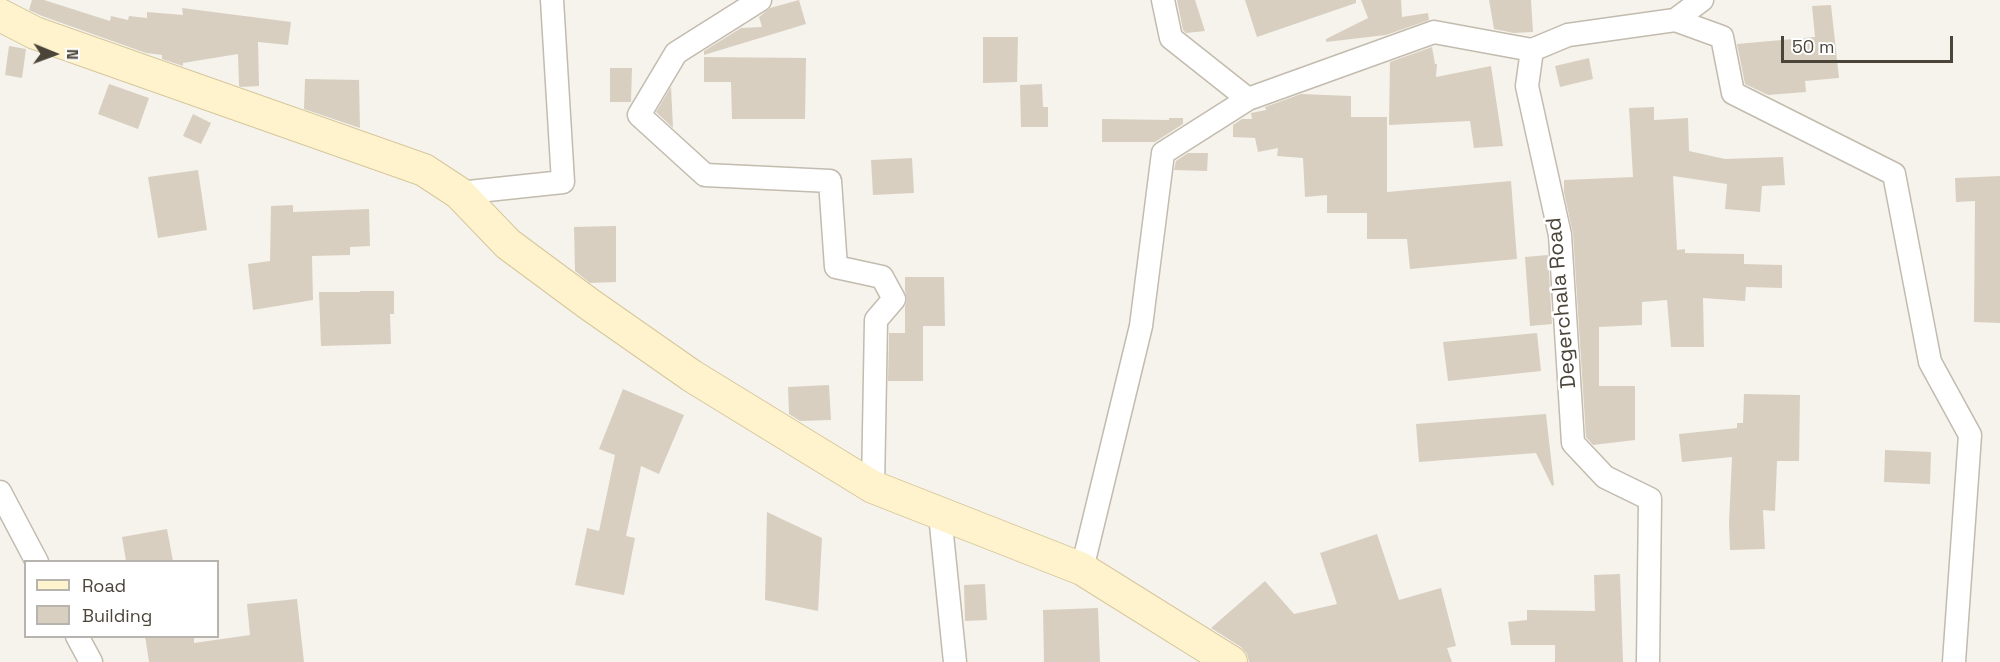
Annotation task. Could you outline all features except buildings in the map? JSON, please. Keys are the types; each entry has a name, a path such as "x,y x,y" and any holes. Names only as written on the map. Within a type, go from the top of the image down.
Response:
{"main road":[{"path":"0,15 35,33 424,170 459,193 508,244 598,311 692,376 873,487 1082,569 1231,662"}],"street":[{"path":"459,193 563,182 552,0"},
{"path":"760,0 676,53 639,115 705,175 830,181 836,267 882,277 894,299 876,320 873,487"},
{"path":"1163,0 1171,38 1248,99"},
{"path":"1676,20 1702,0"},
{"path":"1082,569 1141,326 1163,153 1248,99 1434,32 1532,50 1568,35 1676,20 1722,37 1733,93 1894,174 1930,362 1970,435 1954,662"},
{"name":"Degerchala Road","path":"1532,50 1527,86 1560,235 1572,443 1605,477 1650,499 1648,662"},
{"path":"0,492 36,560"},
{"path":"940,514 955,662"},
{"path":"78,638 91,662"}]}
